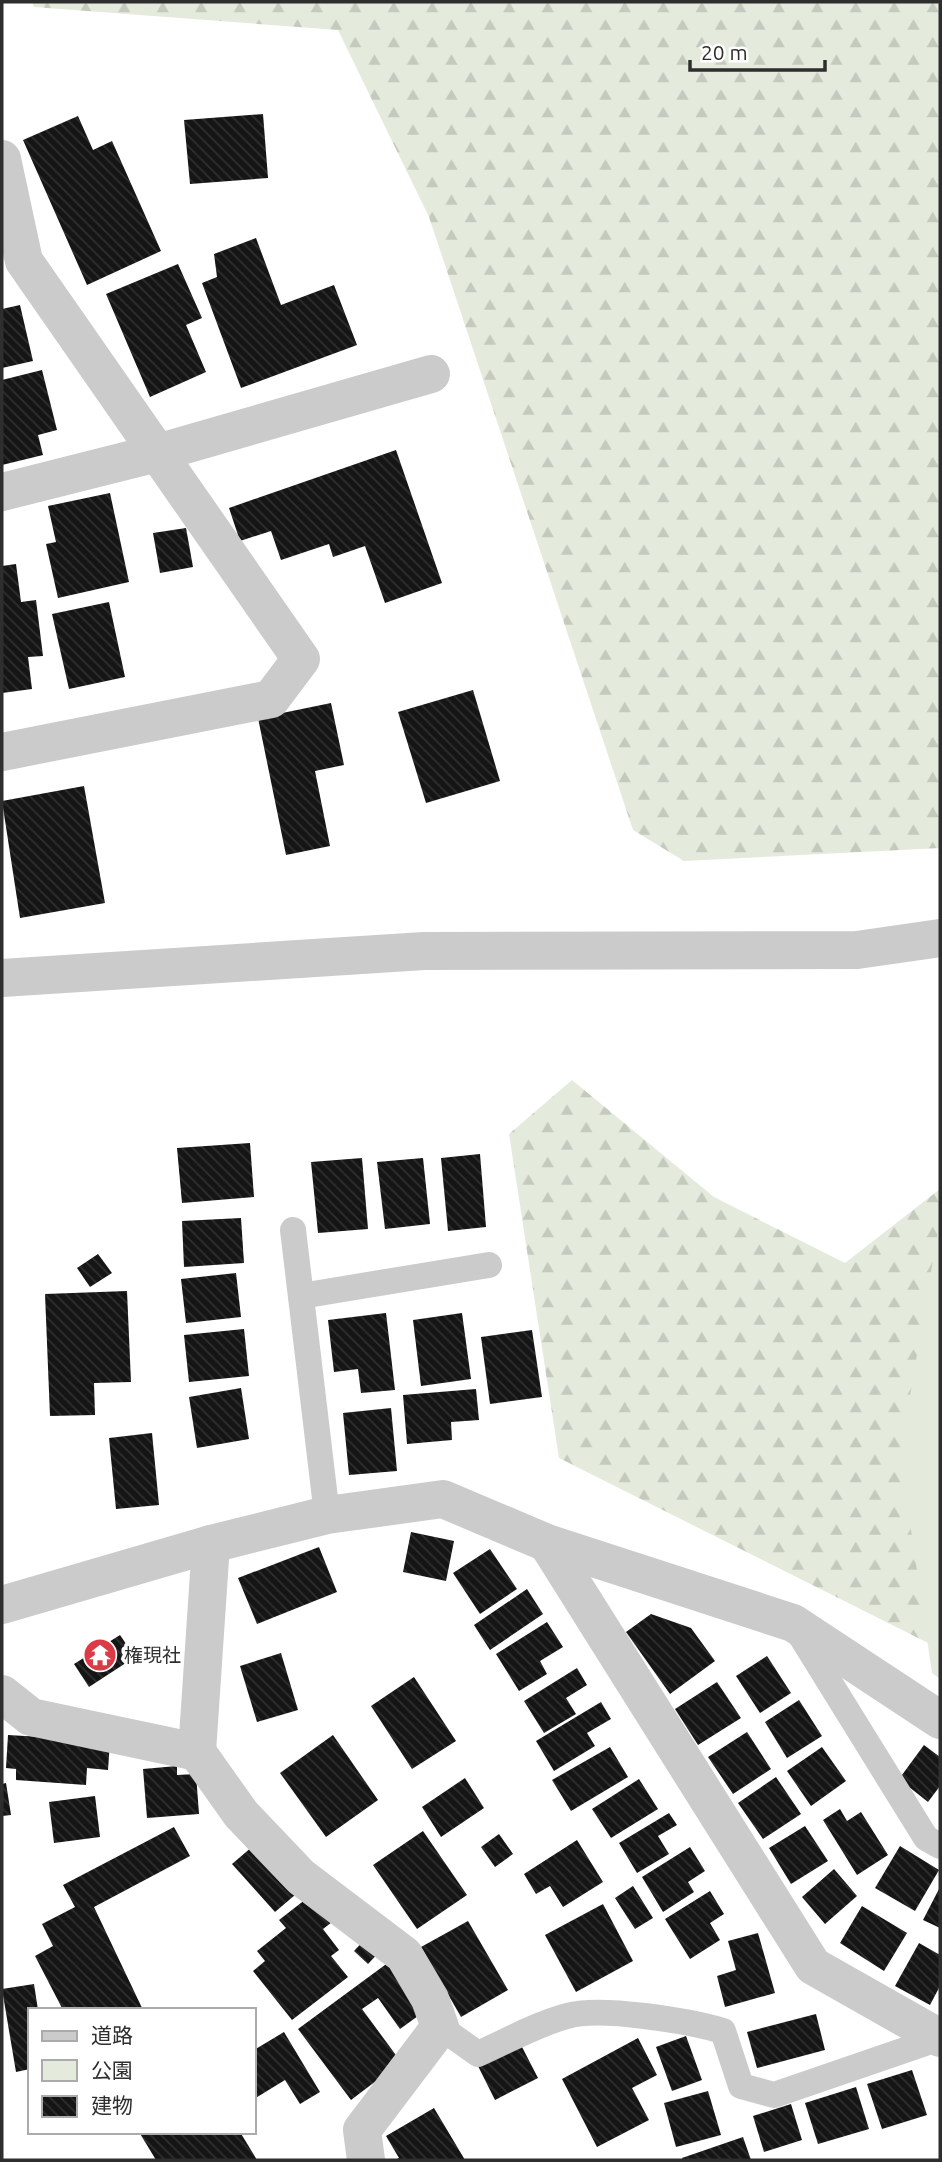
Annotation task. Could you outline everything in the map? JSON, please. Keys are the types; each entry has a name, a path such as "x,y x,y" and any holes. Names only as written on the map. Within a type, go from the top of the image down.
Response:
{"street":[{"path":"2,159 24,261 301,659 271,699 2,752"},
{"path":"2,492 157,453 430,374"},
{"path":"2,978 424,951 857,950 940,938"},
{"path":"2,1605 211,1544 327,1516 443,1499 547,1543 793,1623 940,1720"},
{"path":"547,1543 813,1966 940,2038"},
{"path":"211,1544 197,1752 241,1814 301,1877 404,1955 430,1999 440,2027 362,2130 366,2160"},
{"path":"2,1694 31,1717 197,1752"}],"lane":[{"path":"293,1230 327,1516"},
{"path":"301,1296 489,1265"},
{"path":"793,1623 926,1838 940,1846"},
{"path":"440,2027 478,2054 569,2015 619,2015 704,2025 723,2031 741,2086 774,2095 940,2038"}],"green space":[{"path":"32,2 940,2 940,848 684,861 633,830 429,217 338,30 34,7"},
{"path":"572,1080 714,1197 845,1263 940,1189 940,1649 559,1458 509,1134"},
{"path":"940,1219 940,1679 932,1673 900,1455"}],"building":[{"path":"263,114 268,178 190,184 184,120"},
{"path":"78,116 93,150 112,141 161,251 87,285 23,140"},
{"path":"256,238 281,305 334,285 357,345 241,388 202,283 217,277 214,254"},
{"path":"178,264 202,318 186,325 206,372 150,397 106,294"},
{"path":"20,305 33,361 2,368 2,309"},
{"path":"42,370 57,430 38,435 43,455 2,465 2,380"},
{"path":"396,450 442,583 385,603 365,546 333,557 329,544 281,560 271,531 240,541 229,508"},
{"path":"110,493 129,582 58,598 46,544 56,542 48,506"},
{"path":"186,528 193,567 160,573 153,533"},
{"path":"16,564 21,602 36,600 43,656 28,657 32,689 2,693 2,566"},
{"path":"109,602 125,677 69,689 52,614"},
{"path":"473,690 500,781 426,803 398,712"},
{"path":"331,703 344,765 315,771 330,846 286,855 258,718"},
{"path":"84,786 105,903 20,918 2,801"},
{"path":"250,1143 254,1197 182,1203 177,1148"},
{"path":"480,1154 486,1227 448,1231 441,1158"},
{"path":"362,1158 368,1229 318,1233 311,1162"},
{"path":"423,1158 430,1224 385,1229 377,1162"},
{"path":"241,1218 244,1263 184,1267 182,1221"},
{"path":"98,1254 112,1273 90,1287 77,1268"},
{"path":"236,1273 241,1317 186,1323 181,1279"},
{"path":"127,1291 131,1382 94,1383 95,1415 50,1416 45,1294"},
{"path":"386,1313 395,1390 361,1393 358,1369 334,1372 328,1320"},
{"path":"462,1313 471,1379 421,1386 413,1320"},
{"path":"244,1329 249,1376 189,1382 184,1335"},
{"path":"532,1330 542,1397 490,1404 481,1337"},
{"path":"241,1388 249,1439 197,1448 189,1397"},
{"path":"476,1389 479,1420 451,1422 452,1440 407,1444 403,1395"},
{"path":"391,1408 397,1471 349,1475 343,1413"},
{"path":"152,1433 159,1505 116,1509 109,1438"},
{"path":"411,1532 454,1541 446,1581 403,1572"},
{"path":"319,1547 337,1592 257,1624 238,1578"},
{"path":"490,1549 517,1589 480,1614 453,1573"},
{"path":"527,1589 543,1614 490,1650 474,1625"},
{"path":"651,1614 691,1628 715,1661 670,1694 626,1632"},
{"path":"547,1622 563,1647 540,1661 547,1674 519,1691 496,1654"},
{"path":"120,1635 135,1657 89,1687 74,1664"},
{"path":"281,1653 298,1710 257,1722 240,1666"},
{"path":"767,1656 791,1693 760,1713 736,1676"},
{"path":"577,1668 587,1685 566,1698 576,1714 544,1733 524,1701"},
{"path":"414,1677 456,1741 412,1769 371,1706"},
{"path":"717,1682 741,1718 698,1745 675,1709"},
{"path":"799,1700 822,1736 787,1758 765,1722"},
{"path":"601,1702 611,1719 587,1733 595,1746 554,1771 536,1741"},
{"path":"747,1732 771,1769 733,1794 708,1757"},
{"path":"8,1735 110,1741 108,1770 87,1768 86,1785 16,1780 16,1769 6,1768"},
{"path":"333,1735 378,1800 326,1837 280,1773"},
{"path":"924,1745 940,1757 940,1786 928,1802 899,1779"},
{"path":"610,1747 628,1777 571,1811 552,1780"},
{"path":"822,1747 846,1781 811,1806 787,1771"},
{"path":"177,1766 177,1775 196,1774 199,1814 147,1818 143,1769"},
{"path":"776,1777 801,1814 763,1839 738,1803"},
{"path":"465,1778 484,1808 441,1837 422,1807"},
{"path":"639,1779 658,1809 611,1838 592,1809"},
{"path":"6,1783 11,1815 2,1816 2,1784"},
{"path":"95,1796 100,1837 54,1843 49,1802"},
{"path":"840,1809 847,1821 861,1812 888,1855 857,1875 823,1820"},
{"path":"669,1813 677,1825 658,1836 669,1854 637,1873 619,1843"},
{"path":"805,1826 828,1861 791,1884 769,1848"},
{"path":"174,1827 190,1856 94,1907 142,2008 62,2008 35,1956 53,1946 42,1924 75,1907 63,1885"},
{"path":"423,1831 467,1895 417,1929 373,1865"},
{"path":"499,1834 513,1854 495,1867 481,1847"},
{"path":"577,1840 603,1882 563,1907 550,1886 536,1894 524,1874"},
{"path":"259,1841 302,1889 275,1912 232,1864"},
{"path":"900,1846 939,1870 915,1911 875,1888"},
{"path":"690,1847 705,1871 688,1882 694,1892 663,1912 642,1877"},
{"path":"834,1869 857,1896 825,1924 802,1897"},
{"path":"633,1886 653,1918 635,1929 615,1898"},
{"path":"940,1887 940,1928 923,1920"},
{"path":"710,1891 724,1914 710,1923 720,1940 690,1959 665,1919"},
{"path":"315,1892 336,1919 323,1929 339,1950 331,1956 348,1977 292,2020 253,1971 265,1961 257,1951 286,1928 279,1920"},
{"path":"603,1904 633,1961 576,1992 545,1935"},
{"path":"862,1906 907,1933 884,1971 840,1943"},
{"path":"468,1921 508,1990 461,2017 421,1947"},
{"path":"758,1933 775,1993 725,2007 717,1976 736,1970 728,1941"},
{"path":"369,1935 383,1948 368,1964 354,1951"},
{"path":"919,1943 940,1955 940,1986 930,2005 895,1986"},
{"path":"389,1962 425,2011 400,2029 378,1998 362,2009 401,2062 351,2100 298,2029"},
{"path":"34,1984 38,2008 28,2008 28,2069 16,2072 2,1989"},
{"path":"816,2014 825,2050 757,2068 747,2032"},
{"path":"284,2032 320,2092 300,2104 285,2080 256,2098 256,2049"},
{"path":"686,2036 702,2080 672,2091 656,2047"},
{"path":"638,2038 657,2075 632,2088 649,2120 597,2147 562,2079"},
{"path":"521,2045 538,2078 495,2100 478,2066"},
{"path":"912,2070 927,2115 882,2129 867,2084"},
{"path":"856,2087 869,2129 818,2144 805,2103"},
{"path":"708,2091 721,2135 676,2147 664,2103"},
{"path":"791,2104 802,2140 764,2152 753,2116"},
{"path":"434,2108 465,2160 395,2160 399,2158 386,2136"},
{"path":"140,2134 241,2134 257,2160 156,2160"},
{"path":"743,2137 751,2160 682,2158"}],"place":[{"name":"権現社","path":"100,1655"}]}
